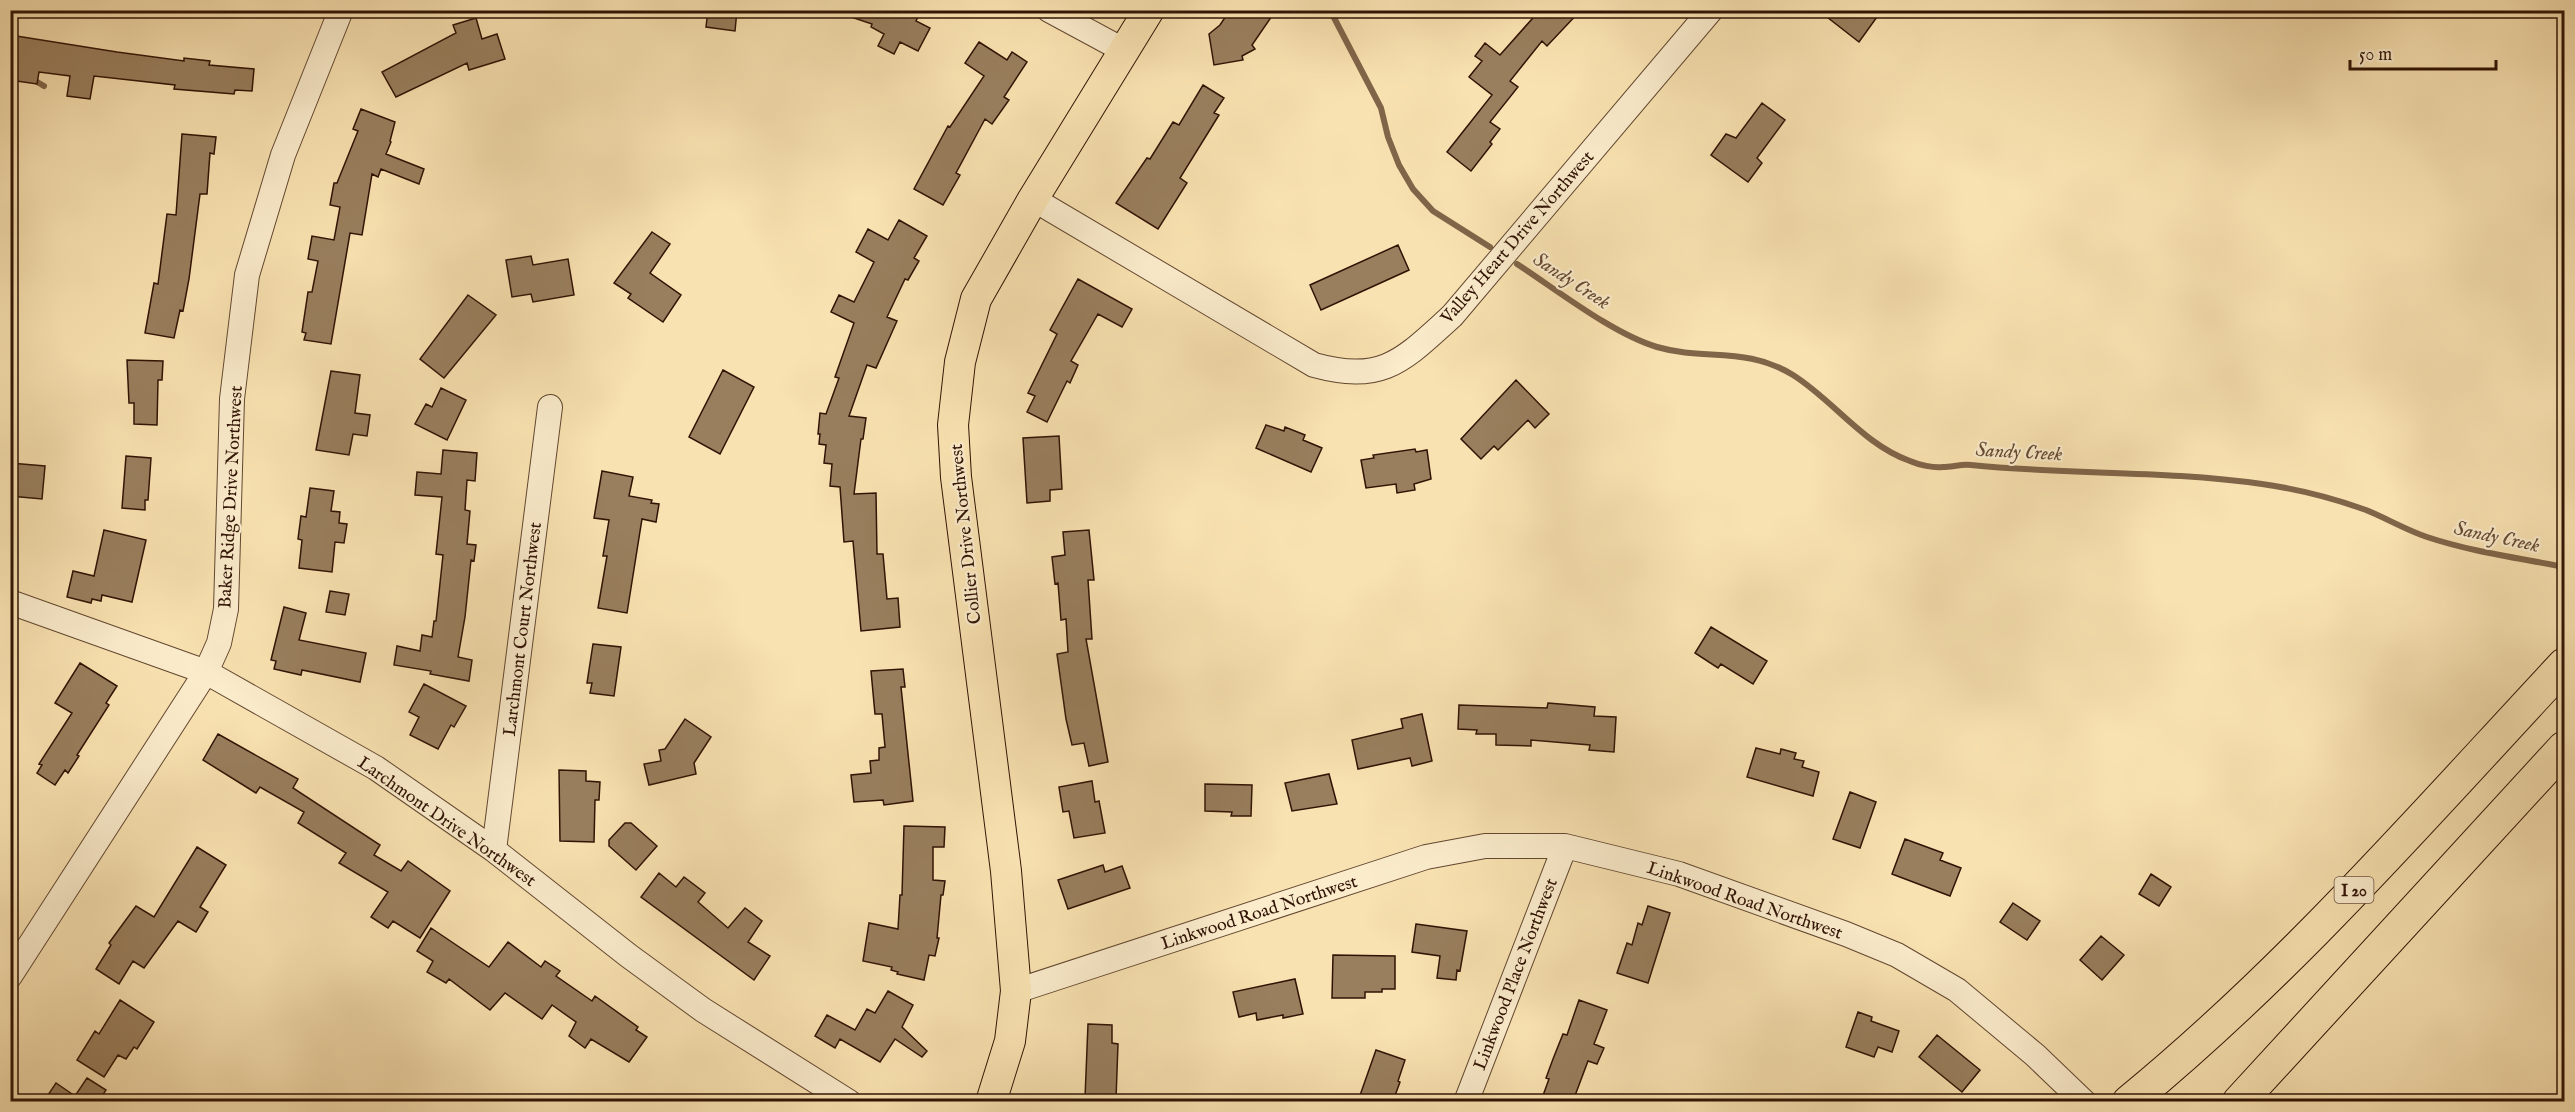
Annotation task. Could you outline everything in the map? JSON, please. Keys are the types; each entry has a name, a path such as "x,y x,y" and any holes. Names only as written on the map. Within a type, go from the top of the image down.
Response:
{"highway":[{"name":"I 20","path":"2129,1101 2202,1039 2289,956 2565,665"},
{"path":"2239,1101 2565,748"}],"main road":[{"name":"Collier Drive Northwest","path":"991,1101 1010,1041 1016,991 1006,871 956,477 953,425 960,362 976,299 1033,199 1149,10"}],"street":[{"name":"Baker Ridge Drive Northwest","path":"10,976 206,672 219,643 226,609 232,399 247,275 283,155 341,10"},
{"path":"1049,10 1125,51"},
{"name":"Valley Heart Drive Northwest","path":"1033,199 1314,364 1339,372 1383,369 1408,355 1452,316 1711,10"},
{"name":"Larchmont Court Northwest","path":"494,850 550,407"},
{"name":"Larchmont Drive Northwest","path":"10,602 206,672 376,768 494,850 703,1011 849,1101"},
{"name":"Linkwood Road Northwest","path":"1016,991 1425,857 1485,846 1565,846 1679,874 1846,934 1897,955 1957,990 2035,1055 2084,1101"},
{"name":"Linkwood Place Northwest","path":"1466,1101 1565,846"}],"building":[{"path":"708,10 737,10 735,31 706,27"},
{"path":"839,10 905,10 918,17 916,21 930,28 918,51 900,42 894,54 878,46 884,34 871,27 872,24 839,13"},
{"path":"1230,10 1276,10 1252,45 1255,49 1242,56 1243,60 1214,65 1209,34 1220,25"},
{"path":"1540,10 1581,10 1547,46 1542,41 1510,81 1518,87 1490,122 1500,129 1490,142 1492,144 1471,171 1447,152 1492,95 1469,77 1482,61 1475,56 1485,43 1500,55"},
{"path":"1818,10 1882,10 1859,42"},
{"path":"476,18 482,39 497,34 505,59 469,70 467,63 396,97 382,72 456,33 453,25"},
{"path":"10,35 184,61 184,58 210,61 209,65 254,69 252,91 235,90 234,94 174,89 175,85 94,76 90,99 67,96 70,76 39,72 37,84 10,80"},
{"path":"979,42 1007,60 1012,52 1027,62 1004,97 1009,100 992,124 985,119 956,173 960,175 943,205 914,189 948,126 950,127 984,76 965,63"},
{"path":"1203,85 1224,98 1214,113 1219,115 1180,178 1187,183 1158,229 1116,203 1147,158 1150,159 1173,122 1179,125"},
{"path":"1762,103 1785,120 1757,158 1762,163 1748,182 1711,155 1726,134 1736,138"},
{"path":"361,109 395,122 386,154 424,169 419,184 381,169 378,177 372,174 362,235 350,233 331,344 304,340 306,333 302,332 308,292 312,292 318,261 308,259 312,236 334,240 340,207 330,205 334,183 337,183 358,131 353,129"},
{"path":"182,134 216,137 214,154 210,153 207,194 200,194 189,279 183,311 180,310 174,338 145,333 154,283 158,284 167,214 176,215"},
{"path":"899,220 927,236 914,258 919,261 908,280 905,279 887,317 897,321 876,368 867,365 849,416 866,418 854,494 876,493 877,554 883,554 887,599 898,598 900,627 861,631 853,541 844,542 840,487 830,486 832,464 824,463 826,445 819,444 820,434 818,434 820,413 826,414 839,378 835,377 854,323 831,312 839,295 854,302 874,262 856,252 868,229 888,240"},
{"path":"652,232 670,244 650,273 681,295 663,322 628,298 631,294 614,283"},
{"path":"1398,245 1409,270 1321,310 1310,285"},
{"path":"531,256 533,265 568,259 574,295 533,302 531,294 512,297 506,260"},
{"path":"1078,279 1132,309 1122,327 1098,314 1071,361 1078,365 1070,383 1067,381 1047,422 1027,412 1035,396 1028,393 1057,334 1050,330"},
{"path":"468,295 496,315 444,378 420,359"},
{"path":"127,360 163,361 162,380 158,380 157,425 134,424 134,403 129,403"},
{"path":"723,370 754,387 720,454 689,437"},
{"path":"331,371 360,375 355,413 370,415 367,436 353,434 349,455 316,450"},
{"path":"1516,380 1549,414 1535,428 1528,420 1498,450 1494,446 1481,459 1461,439"},
{"path":"441,388 466,400 447,440 415,424 426,404 432,407"},
{"path":"1266,425 1284,431 1285,427 1305,435 1303,440 1322,448 1311,472 1256,448"},
{"path":"1059,436 1062,489 1050,490 1050,501 1027,503 1023,438"},
{"path":"1415,449 1416,452 1427,450 1431,479 1414,484 1415,490 1397,493 1396,484 1366,488 1361,460 1374,458 1373,455"},
{"path":"443,450 477,453 475,481 467,480 465,510 470,511 467,544 476,545 474,561 471,560 458,657 472,660 469,681 430,674 431,671 394,665 397,646 420,651 422,635 432,637 434,621 436,621 443,555 436,554 442,497 415,495 417,472 441,474"},
{"path":"126,456 151,458 148,500 145,500 145,510 122,508"},
{"path":"10,463 45,466 42,499 10,496"},
{"path":"602,471 633,477 629,496 652,500 651,503 659,504 656,522 642,519 627,613 598,608 607,556 603,556 609,520 594,518"},
{"path":"310,488 334,491 331,511 340,512 339,523 347,524 344,543 335,542 332,572 299,568 302,540 298,539 301,516 306,517"},
{"path":"104,530 146,540 132,602 102,595 101,601 92,599 91,603 67,597 73,571 94,576"},
{"path":"1089,530 1094,580 1088,580 1092,639 1086,639 1108,762 1089,766 1084,743 1072,745 1066,719 1057,654 1068,652 1066,619 1061,620 1058,583 1055,584 1052,557 1065,555 1063,532"},
{"path":"330,591 349,594 345,615 326,612"},
{"path":"284,607 306,613 299,640 366,653 360,682 302,670 301,675 274,669 276,661 271,660"},
{"path":"1711,627 1767,661 1753,684 1721,664 1718,668 1695,653"},
{"path":"593,644 621,647 614,696 590,693 592,683 587,683"},
{"path":"80,663 117,686 106,703 109,705 77,755 79,756 68,773 65,770 55,785 37,773 42,765 39,764 72,713 55,703"},
{"path":"903,669 905,687 901,687 913,801 884,805 883,800 854,802 851,775 871,773 870,761 879,760 879,748 885,747 882,714 875,714 871,671"},
{"path":"424,684 466,706 454,727 451,725 438,749 410,735 419,717 409,712"},
{"path":"1548,703 1595,707 1594,716 1616,717 1614,752 1589,750 1590,745 1531,740 1531,746 1496,745 1496,734 1476,734 1477,730 1458,729 1459,705 1547,708"},
{"path":"1422,714 1432,761 1412,766 1410,758 1358,769 1352,740 1403,728 1401,719"},
{"path":"685,719 711,737 694,763 696,774 649,785 644,764 661,761 659,750 665,749"},
{"path":"218,734 298,779 293,788 380,845 374,855 401,871 408,861 450,891 420,938 393,921 388,928 371,917 388,892 339,863 346,853 298,823 304,812 260,787 256,793 203,760"},
{"path":"1756,748 1780,754 1781,749 1796,753 1794,759 1804,761 1802,767 1819,772 1813,796 1747,777"},
{"path":"559,770 586,771 586,781 600,782 599,800 595,800 594,842 560,841"},
{"path":"1329,774 1337,804 1292,811 1285,783"},
{"path":"1092,781 1095,802 1099,801 1105,833 1074,838 1069,811 1063,812 1059,787"},
{"path":"1205,784 1252,785 1251,816 1231,816 1232,812 1205,811"},
{"path":"1850,792 1876,802 1860,848 1833,839"},
{"path":"625,823 631,823 657,846 636,870 609,846 609,840"},
{"path":"904,826 945,827 944,847 933,847 933,880 945,881 943,895 941,895 937,938 939,938 935,956 929,955 924,980 897,974 898,972 891,970 892,967 863,961 869,923 898,929 900,895 902,895"},
{"path":"1905,839 1943,853 1940,860 1961,868 1950,896 1892,874"},
{"path":"197,847 226,865 200,907 208,912 196,932 178,921 144,968 133,961 119,984 96,969 111,945 109,943 136,906 154,917"},
{"path":"1103,865 1105,872 1122,866 1130,888 1068,909 1058,880"},
{"path":"659,873 676,887 684,877 705,893 698,902 728,928 745,908 762,921 748,942 770,956 754,980 641,897"},
{"path":"2151,874 2171,887 2159,906 2139,894"},
{"path":"2013,903 2040,921 2027,940 2000,922"},
{"path":"1648,906 1670,913 1648,983 1617,973 1627,943 1632,945 1638,923 1642,925"},
{"path":"1416,924 1467,931 1460,971 1457,970 1456,980 1437,978 1440,956 1412,952"},
{"path":"431,928 489,967 508,942 541,967 545,961 560,971 556,976 592,1001 595,996 638,1027 636,1030 647,1037 629,1062 591,1039 585,1048 569,1036 576,1022 552,1005 542,1019 505,993 490,1010 449,979 446,983 427,972 433,961 417,951"},
{"path":"2101,936 2124,955 2102,980 2080,960"},
{"path":"1333,955 1395,956 1395,989 1365,992 1365,998 1332,998"},
{"path":"1295,979 1303,1014 1257,1020 1256,1013 1239,1017 1233,992"},
{"path":"888,991 913,1005 902,1027 927,1051 922,1057 895,1039 880,1062 840,1039 835,1048 815,1036 827,1015 855,1030 867,1009 875,1013"},
{"path":"120,1000 154,1022 137,1049 134,1047 126,1059 118,1055 104,1077 77,1060 95,1031 99,1034"},
{"path":"1579,1000 1607,1010 1594,1044 1604,1048 1597,1064 1588,1061 1573,1101 1541,1101 1553,1059 1563,1034 1567,1035"},
{"path":"1858,1012 1872,1017 1871,1021 1899,1031 1892,1052 1878,1047 1874,1057 1846,1047"},
{"path":"1088,1024 1112,1025 1112,1043 1118,1044 1116,1099 1085,1098"},
{"path":"1937,1035 1980,1070 1962,1092 1919,1057"},
{"path":"1376,1050 1405,1060 1398,1081 1400,1082 1393,1101 1358,1101"},
{"path":"87,1078 106,1090 99,1101 44,1101 56,1083 75,1096"}],"waterway":[{"name":"Sandy Creek","path":"1330,10 1381,108 1388,137 1399,165 1413,189 1433,211 1490,247"},
{"path":"32,79 44,86"},
{"name":"Sandy Creek","path":"1517,264 1604,322 1640,341 1675,351 1742,357 1776,366 1808,385 1878,444 1893,454 1918,464 1935,467 1967,465 2153,474 2275,486 2315,494 2353,506 2444,542 2478,551 2564,567"}]}
